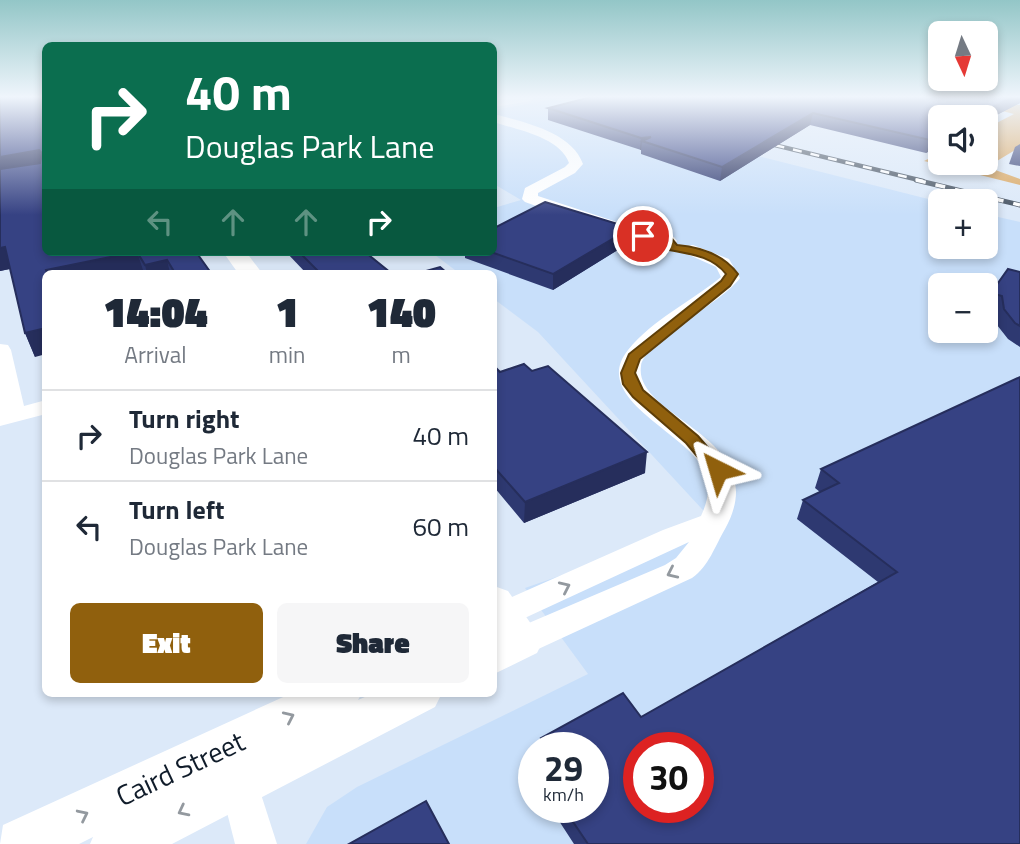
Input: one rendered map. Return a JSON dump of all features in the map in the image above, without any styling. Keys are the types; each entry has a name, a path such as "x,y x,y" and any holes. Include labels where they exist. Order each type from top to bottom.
{"street":[{"path":"501,627 689,565 715,522 723,493 718,470 692,439 638,394 628,373 634,357 731,278 731,272 724,263 693,250 673,248 668,241 643,236 530,199 530,191 570,170 576,164 572,151 544,136"},
{"path":"237,256 248,270"},
{"path":"0,350 7,417 42,408"},
{"name":"Caird Street","path":"117,844 333,697"},
{"name":"Caird Street","path":"22,844 409,697"},
{"path":"233,765 256,844"}],"shaded area":[{"path":"497,136 681,136 928,199 928,259 998,259 998,217 1020,222 1020,844 306,844 327,807 357,787 588,674 525,588 714,522 538,332 497,301 497,270 455,270 436,256 497,256 497,207 521,200 497,186"},
{"path":"998,136 1020,136 1020,147 998,160"},
{"path":"998,171 1020,179 1020,185 980,175 998,175"}],"building":[{"path":"0,136 42,136 42,153 39,150 0,157"},
{"path":"636,136 774,136 722,167 642,141 651,137"},
{"path":"42,153 42,256 115,256 42,270 42,329 25,333 5,247 0,248 0,169 40,163"},
{"path":"545,202 631,228 553,274 497,254 497,226"},
{"path":"139,256 199,256 209,270 173,270 167,260 145,265"},
{"path":"303,256 370,256 387,270 317,270"},
{"path":"1008,269 1020,272 1020,326 1004,309 1002,296 998,295 998,283"},
{"path":"524,364 532,371 548,366 647,452 525,502 497,470 497,369 500,372"},
{"path":"1020,377 1020,844 588,844 574,823 609,823 609,732 552,732 623,693 641,717 897,572 803,500 839,483 821,469"},
{"path":"426,801 449,844 349,844"}],"railway":[{"path":"758,141 923,181"},
{"path":"916,180 1020,205"}],"route":[{"path":"643,236 668,241 673,248 693,250 715,259 724,263 732,274 726,283 634,357 629,364 628,373 638,394 692,439 711,458 718,470"}]}
